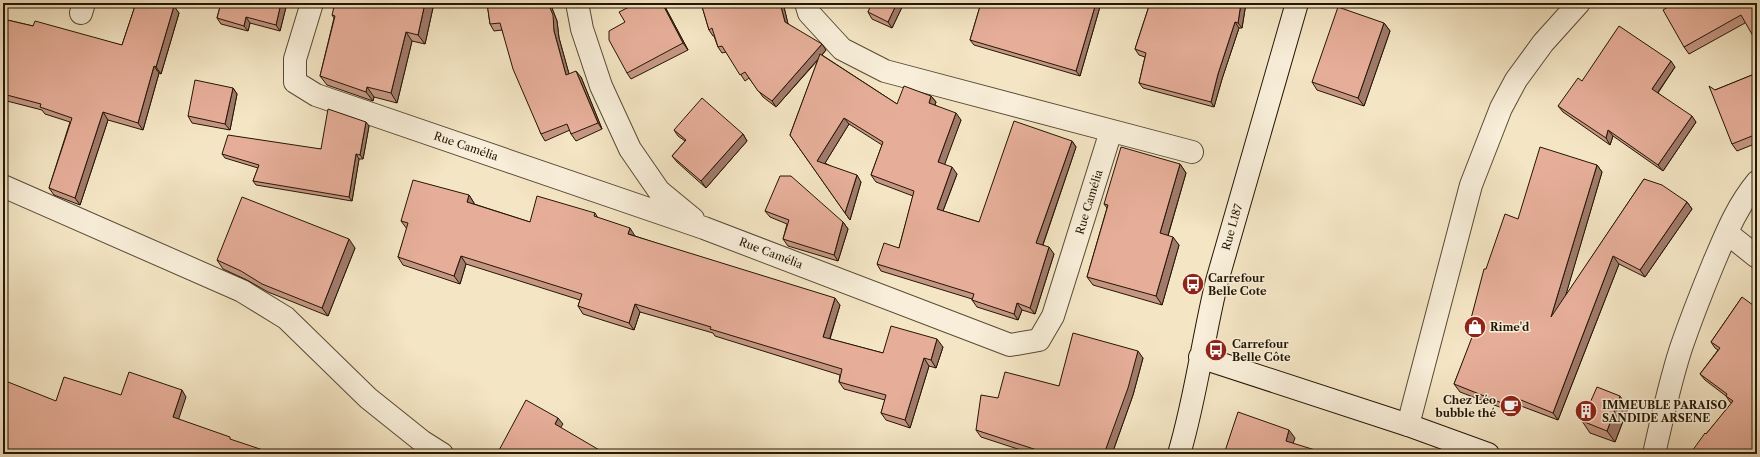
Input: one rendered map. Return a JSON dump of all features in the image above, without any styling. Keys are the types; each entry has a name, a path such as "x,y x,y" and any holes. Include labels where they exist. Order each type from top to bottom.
{"street":[{"name":"Rue Camélia","path":"312,3 295,59 295,82 316,95 704,228 1010,345 1040,340 1053,316 1111,131"},
{"path":"577,3 582,29 600,86 630,149 659,191 704,228"},
{"path":"806,3 809,13 842,49 885,71 1192,152"},
{"name":"Rue L187","path":"1179,454 1189,419 1200,357 1217,281 1297,3"},
{"path":"1408,425 1471,185 1501,108 1516,80 1543,43 1579,3"},
{"path":"1654,454 1665,404 1681,348 1699,299 1727,233 1745,196 1757,182"},
{"path":"3,186 248,294 286,318 368,398 423,442 442,454"},
{"path":"1727,233 1757,257"},
{"path":"1200,357 1408,425 1488,454"}],"building":[{"path":"136,3 166,3 174,6 156,67 154,66 138,123 103,112 75,198 49,188 72,118 40,107 41,104 3,94 3,19 33,26 35,21 122,45"},
{"path":"221,3 281,3 276,25 246,17 244,26 217,18"},
{"path":"335,3 425,3 418,35 406,32 391,93 367,87 366,92 320,76 335,16 332,15"},
{"path":"487,3 548,3 553,15 554,31 566,75 576,71 598,123 571,134 567,124 541,134 513,69 500,23 490,24"},
{"path":"637,3 662,3 683,43 627,73 609,40 609,31 625,22 619,12"},
{"path":"701,3 780,3 785,22 822,44 772,101 758,91 745,72 740,75 722,46 718,47 712,28 709,30"},
{"path":"872,3 897,3 888,22 868,12"},
{"path":"981,3 1096,3 1076,71 970,40"},
{"path":"1150,3 1241,3 1238,23 1235,22 1218,74 1211,102 1139,83 1146,53 1135,49"},
{"path":"1675,3 1757,3 1757,43 1741,15 1684,47 1663,10"},
{"path":"1338,7 1384,23 1358,98 1312,82"},
{"path":"1619,26 1671,61 1652,89 1692,116 1658,165 1608,130 1606,138 1558,106 1578,78 1582,81"},
{"path":"820,54 897,104 904,86 931,96 929,103 956,113 938,162 952,167 937,209 979,222 1014,121 1072,141 1036,243 1049,247 1030,308 1017,303 1014,314 972,300 974,294 877,264 884,243 899,248 914,191 871,175 883,142 844,118 817,161 857,175 845,213 790,135"},
{"path":"1757,73 1757,134 1732,144 1709,86 1715,90"},
{"path":"195,80 233,88 225,124 188,116"},
{"path":"702,98 743,134 701,181 672,156 686,140 674,130"},
{"path":"328,109 366,122 360,155 356,154 349,197 253,181 259,165 222,154 228,135 321,149"},
{"path":"1121,147 1180,164 1160,233 1173,237 1156,296 1087,277 1108,205 1104,204"},
{"path":"1540,147 1597,165 1551,317 1644,179 1662,185 1687,202 1640,270 1613,256 1553,413 1516,398 1512,407 1454,384 1474,332 1468,330 1484,269 1486,269 1505,214 1518,219"},
{"path":"780,176 791,176 843,222 834,255 783,239 789,220 765,211"},
{"path":"413,180 469,195 467,202 530,222 537,196 595,213 594,216 630,228 628,234 835,298 823,337 883,353 891,326 937,339 931,360 924,358 905,420 881,413 886,395 839,382 842,369 710,329 711,327 635,304 629,323 578,306 582,294 461,256 454,276 398,257 408,223 401,221"},
{"path":"242,197 349,239 322,308 262,284 241,271 217,260"},
{"path":"1742,297 1757,308 1757,454 1690,454 1705,433 1706,434 1733,401 1726,396 1727,394 1700,374 1720,348 1711,342"},
{"path":"1073,333 1138,351 1128,388 1104,454 1049,454 976,430 981,395 998,398 1005,372 1059,386"},
{"path":"129,372 182,390 173,417 230,437 230,439 275,454 3,454 3,380 56,401 64,377 121,395"},
{"path":"1597,387 1620,396 1607,431 1582,421"},
{"path":"526,400 558,418 555,424 601,451 599,454 497,454"},
{"path":"1238,412 1289,430 1286,441 1328,454 1224,454"}],"place":[{"name":"Carrefour Belle Cote","path":"1193,284"},
{"name":"Rime'd","path":"1475,327"},
{"name":"Carrefour Belle Côte","path":"1216,350"},
{"name":"Chez Léo bubble thé","path":"1511,406"},
{"name":"IMMEUBLE PARAISO SANDIDE ARSENE","path":"1586,411"}]}
